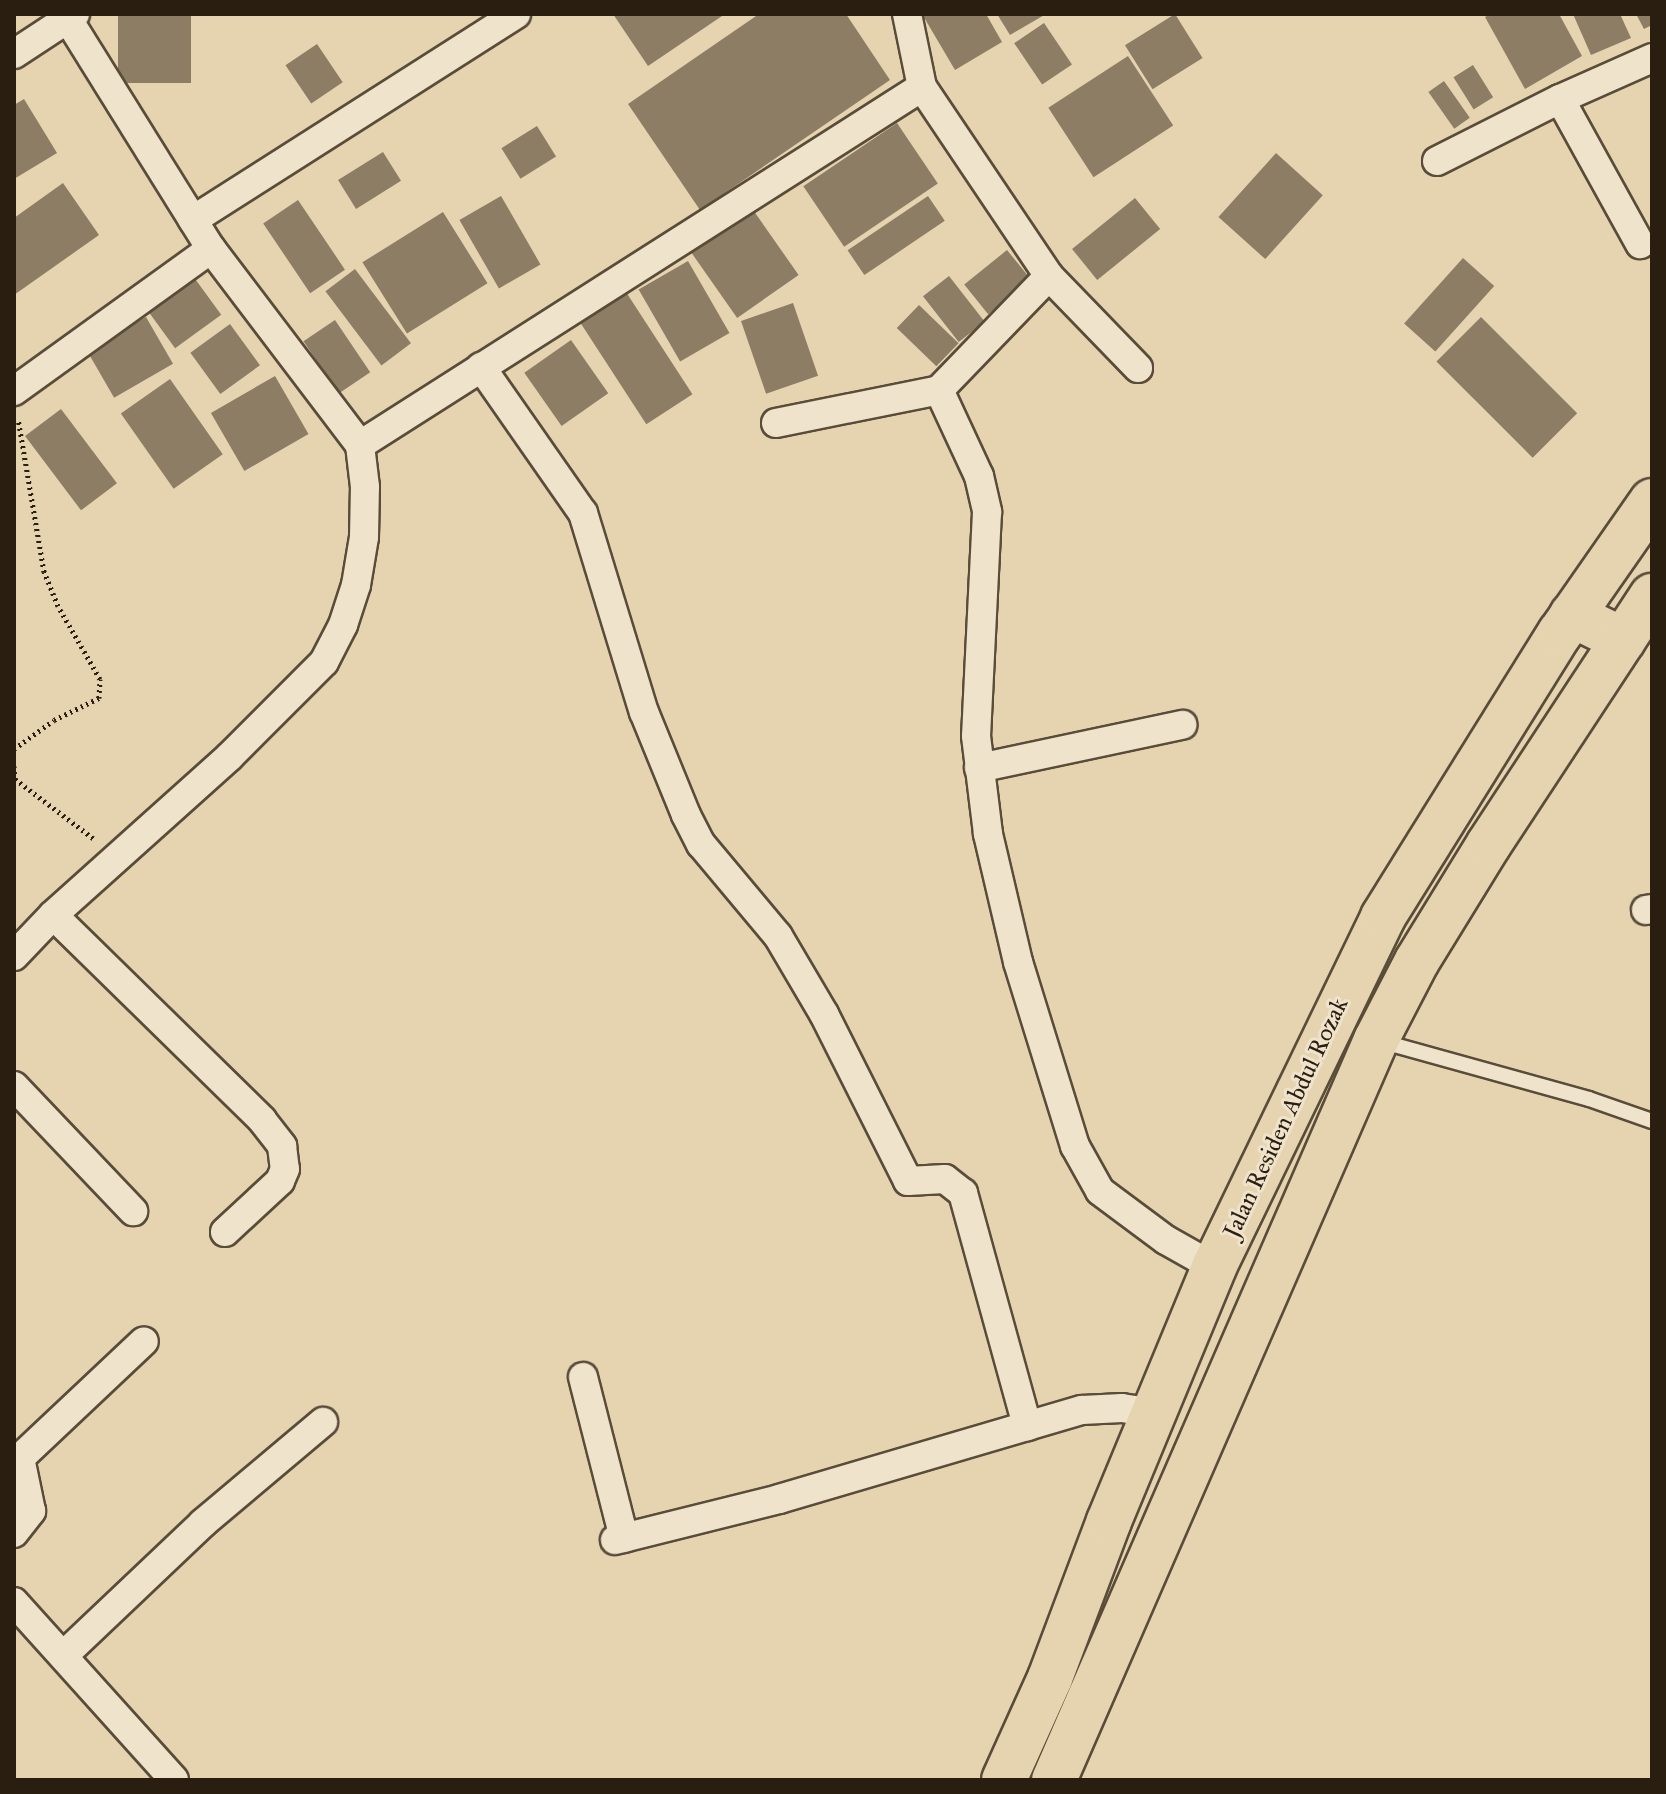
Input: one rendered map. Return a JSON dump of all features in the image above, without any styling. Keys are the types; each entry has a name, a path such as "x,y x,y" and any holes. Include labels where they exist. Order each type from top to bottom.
{"main road":[{"name":"Jalan Residen Abdul Rozak","path":"1004,1780 1050,1678 1153,1413 1214,1267 1383,917 1572,615 1652,501"},
{"name":"Jalan Residen Abdul Rozak","path":"1054,1780 1376,1040 1425,948 1652,596"},
{"path":"1572,615 1623,640"}],"street":[{"path":"193,220 516,14"},
{"path":"907,14 922,87 1049,276 1138,368"},
{"path":"14,54 70,16 211,249 360,445 365,487 364,537 356,585 343,625 324,662 229,757 53,915 14,956"},
{"path":"1437,161 1560,99 1652,58"},
{"path":"360,445 922,87"},
{"path":"1560,99 1640,244"},
{"path":"14,390 211,249"},
{"path":"776,423 939,390 1049,276"},
{"path":"481,367 583,513 644,712 701,844 778,936 824,1014 908,1181 945,1179 963,1193 1027,1426"},
{"path":"939,390 979,476 987,512 976,736 988,834 1018,962 1075,1146 1100,1191 1166,1240 1214,1267"},
{"path":"979,768 1182,725"},
{"path":"53,915 262,1120 282,1146 285,1169 280,1181 225,1232"},
{"path":"14,1086 133,1211"},
{"path":"14,1533 31,1511 20,1458 144,1341"},
{"path":"583,1377 619,1539 779,1499 1082,1410 1122,1408 1153,1413"},
{"path":"64,1655 203,1523 323,1422"},
{"path":"14,1602 174,1780"}],"lane":[{"path":"1376,1040 1589,1099 1652,1121"}],"path":[{"path":"14,390 44,572 100,679 99,698 54,720 14,749"},
{"path":"14,766 15,779 117,857"}],"building":[{"path":"118,14 191,14 191,83 118,83"},
{"path":"613,14 725,14 648,66"},
{"path":"759,14 846,14 890,80 700,210 628,104"},
{"path":"922,14 986,14 1002,42 955,70"},
{"path":"997,14 1046,14 1010,35"},
{"path":"1175,14 1203,58 1153,89 1125,45"},
{"path":"1491,14 1559,14 1582,56 1525,89 1485,17"},
{"path":"1573,14 1620,14 1631,38 1591,55"},
{"path":"1636,14 1652,14 1652,25 1644,29"},
{"path":"1044,23 1072,64 1042,85 1014,43"},
{"path":"317,44 343,82 311,103 285,65"},
{"path":"1128,56 1173,126 1094,177 1048,108"},
{"path":"1473,65 1493,97 1474,109 1453,77"},
{"path":"1444,81 1470,118 1454,129 1428,92"},
{"path":"24,99 57,153 14,179 14,105"},
{"path":"897,123 938,184 844,247 803,186"},
{"path":"537,126 556,157 520,179 501,148"},
{"path":"383,152 401,181 356,209 338,180"},
{"path":"1276,153 1323,195 1265,259 1218,217"},
{"path":"63,183 99,235 14,295 14,218"},
{"path":"501,196 540,264 499,288 459,220"},
{"path":"928,196 945,221 864,275 848,250"},
{"path":"1135,198 1160,229 1097,280 1072,249"},
{"path":"298,200 345,270 310,293 263,223"},
{"path":"751,207 799,275 737,318 690,250"},
{"path":"443,212 488,283 407,334 362,262"},
{"path":"1007,250 1031,280 988,314 964,285"},
{"path":"1463,258 1494,286 1435,352 1404,323"},
{"path":"688,261 730,333 680,361 639,290"},
{"path":"355,269 411,343 381,366 325,291"},
{"path":"193,276 221,315 175,348 147,310"},
{"path":"949,276 985,322 959,342 923,296"},
{"path":"626,292 692,394 646,424 580,322"},
{"path":"793,303 818,376 766,394 741,321"},
{"path":"919,305 959,343 936,366 897,328"},
{"path":"146,317 173,364 114,398 87,351"},
{"path":"1481,317 1577,413 1533,458 1436,362"},
{"path":"335,320 370,372 339,393 303,341"},
{"path":"230,324 260,365 220,394 190,353"},
{"path":"571,340 608,393 562,426 524,373"},
{"path":"275,376 308,434 244,471 211,413"},
{"path":"170,379 223,454 174,489 121,413"},
{"path":"61,409 117,483 81,510 25,436"}]}
